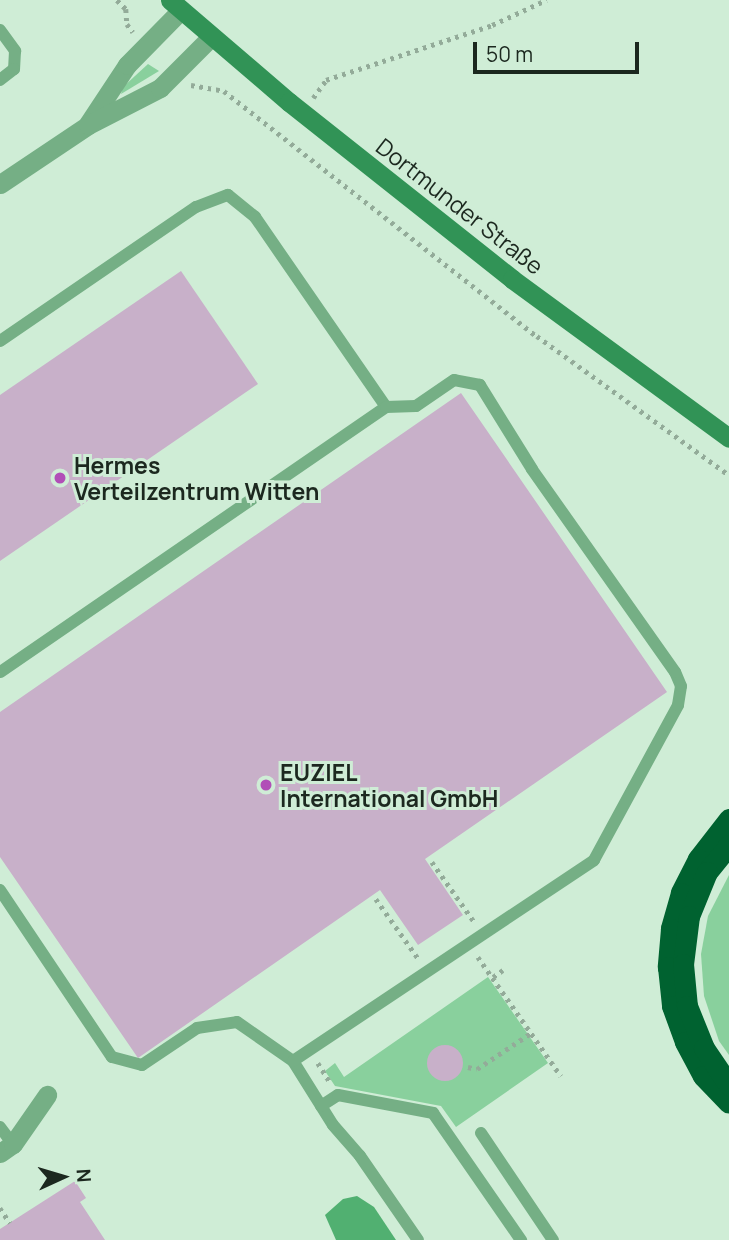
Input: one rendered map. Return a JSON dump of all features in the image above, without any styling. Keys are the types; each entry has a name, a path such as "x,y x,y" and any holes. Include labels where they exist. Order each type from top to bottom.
{"highway":[{"path":"729,819 698,859 681,893 671,929 668,967 672,1006 685,1042 703,1076 729,1103"},
{"path":"729,845 708,872 689,916 683,964 688,1006 704,1048 729,1085"}],"main road":[{"name":"Dortmunder Straße","path":"175,5 302,113 512,279 729,438"}],"street":[{"path":"88,125 127,65 147,49 175,5"},
{"path":"0,184 88,125 160,88 210,37"},
{"path":"7,1149 47,1095"}],"lane":[{"path":"0,30 15,51 14,69 0,80"},
{"path":"0,341 196,207 228,195 255,217 386,408"},
{"path":"0,672 386,408 416,406 454,380 480,385 532,469 675,672 681,687 669,726 594,860 293,1061"},
{"path":"0,890 112,1057 142,1065 197,1028 237,1023 293,1061 321,1105 418,1240"},
{"path":"321,1105 338,1095 433,1113 521,1240"},
{"path":"0,1127 7,1149"},
{"path":"481,1133 553,1240"}],"path":[{"path":"117,0 126,9 127,24 147,49"},
{"path":"302,113 326,80 492,25 546,0"},
{"path":"175,73 191,85 224,91 537,336 729,475"},
{"path":"432,862 477,927 464,936 561,1076"},
{"path":"376,899 422,965"},
{"path":"492,977 503,970"},
{"path":"468,1067 477,1069 531,1033"},
{"path":"0,1208 10,1223"}],"shaded area":[{"path":"148,64 159,71 121,94 123,87"},
{"path":"729,875 729,1055 719,1041 704,996 701,954 708,916"},
{"path":"488,977 548,1063 456,1127 441,1106 335,1086 325,1071 335,1063 344,1077"},
{"path":"357,1196 374,1207 396,1240 336,1240 325,1215 343,1199"}],"building":[{"name":"Hermes Verteilzentrum Witten","path":"181,271 258,384 0,561 0,395"},
{"name":"EUZIEL International GmbH","path":"461,393 667,692 425,859 463,915 418,945 380,890 138,1058 0,857 0,712"},
{"path":"445,1045 458,1050 463,1063 458,1076 445,1081 432,1076 427,1063 432,1050"},
{"path":"75,1181 86,1198 80,1202 105,1240 0,1240 0,1229"}],"place":[{"name":"Hermes Verteilzentrum Witten","path":"60,478"},
{"name":"EUZIEL International GmbH","path":"266,785"}]}
